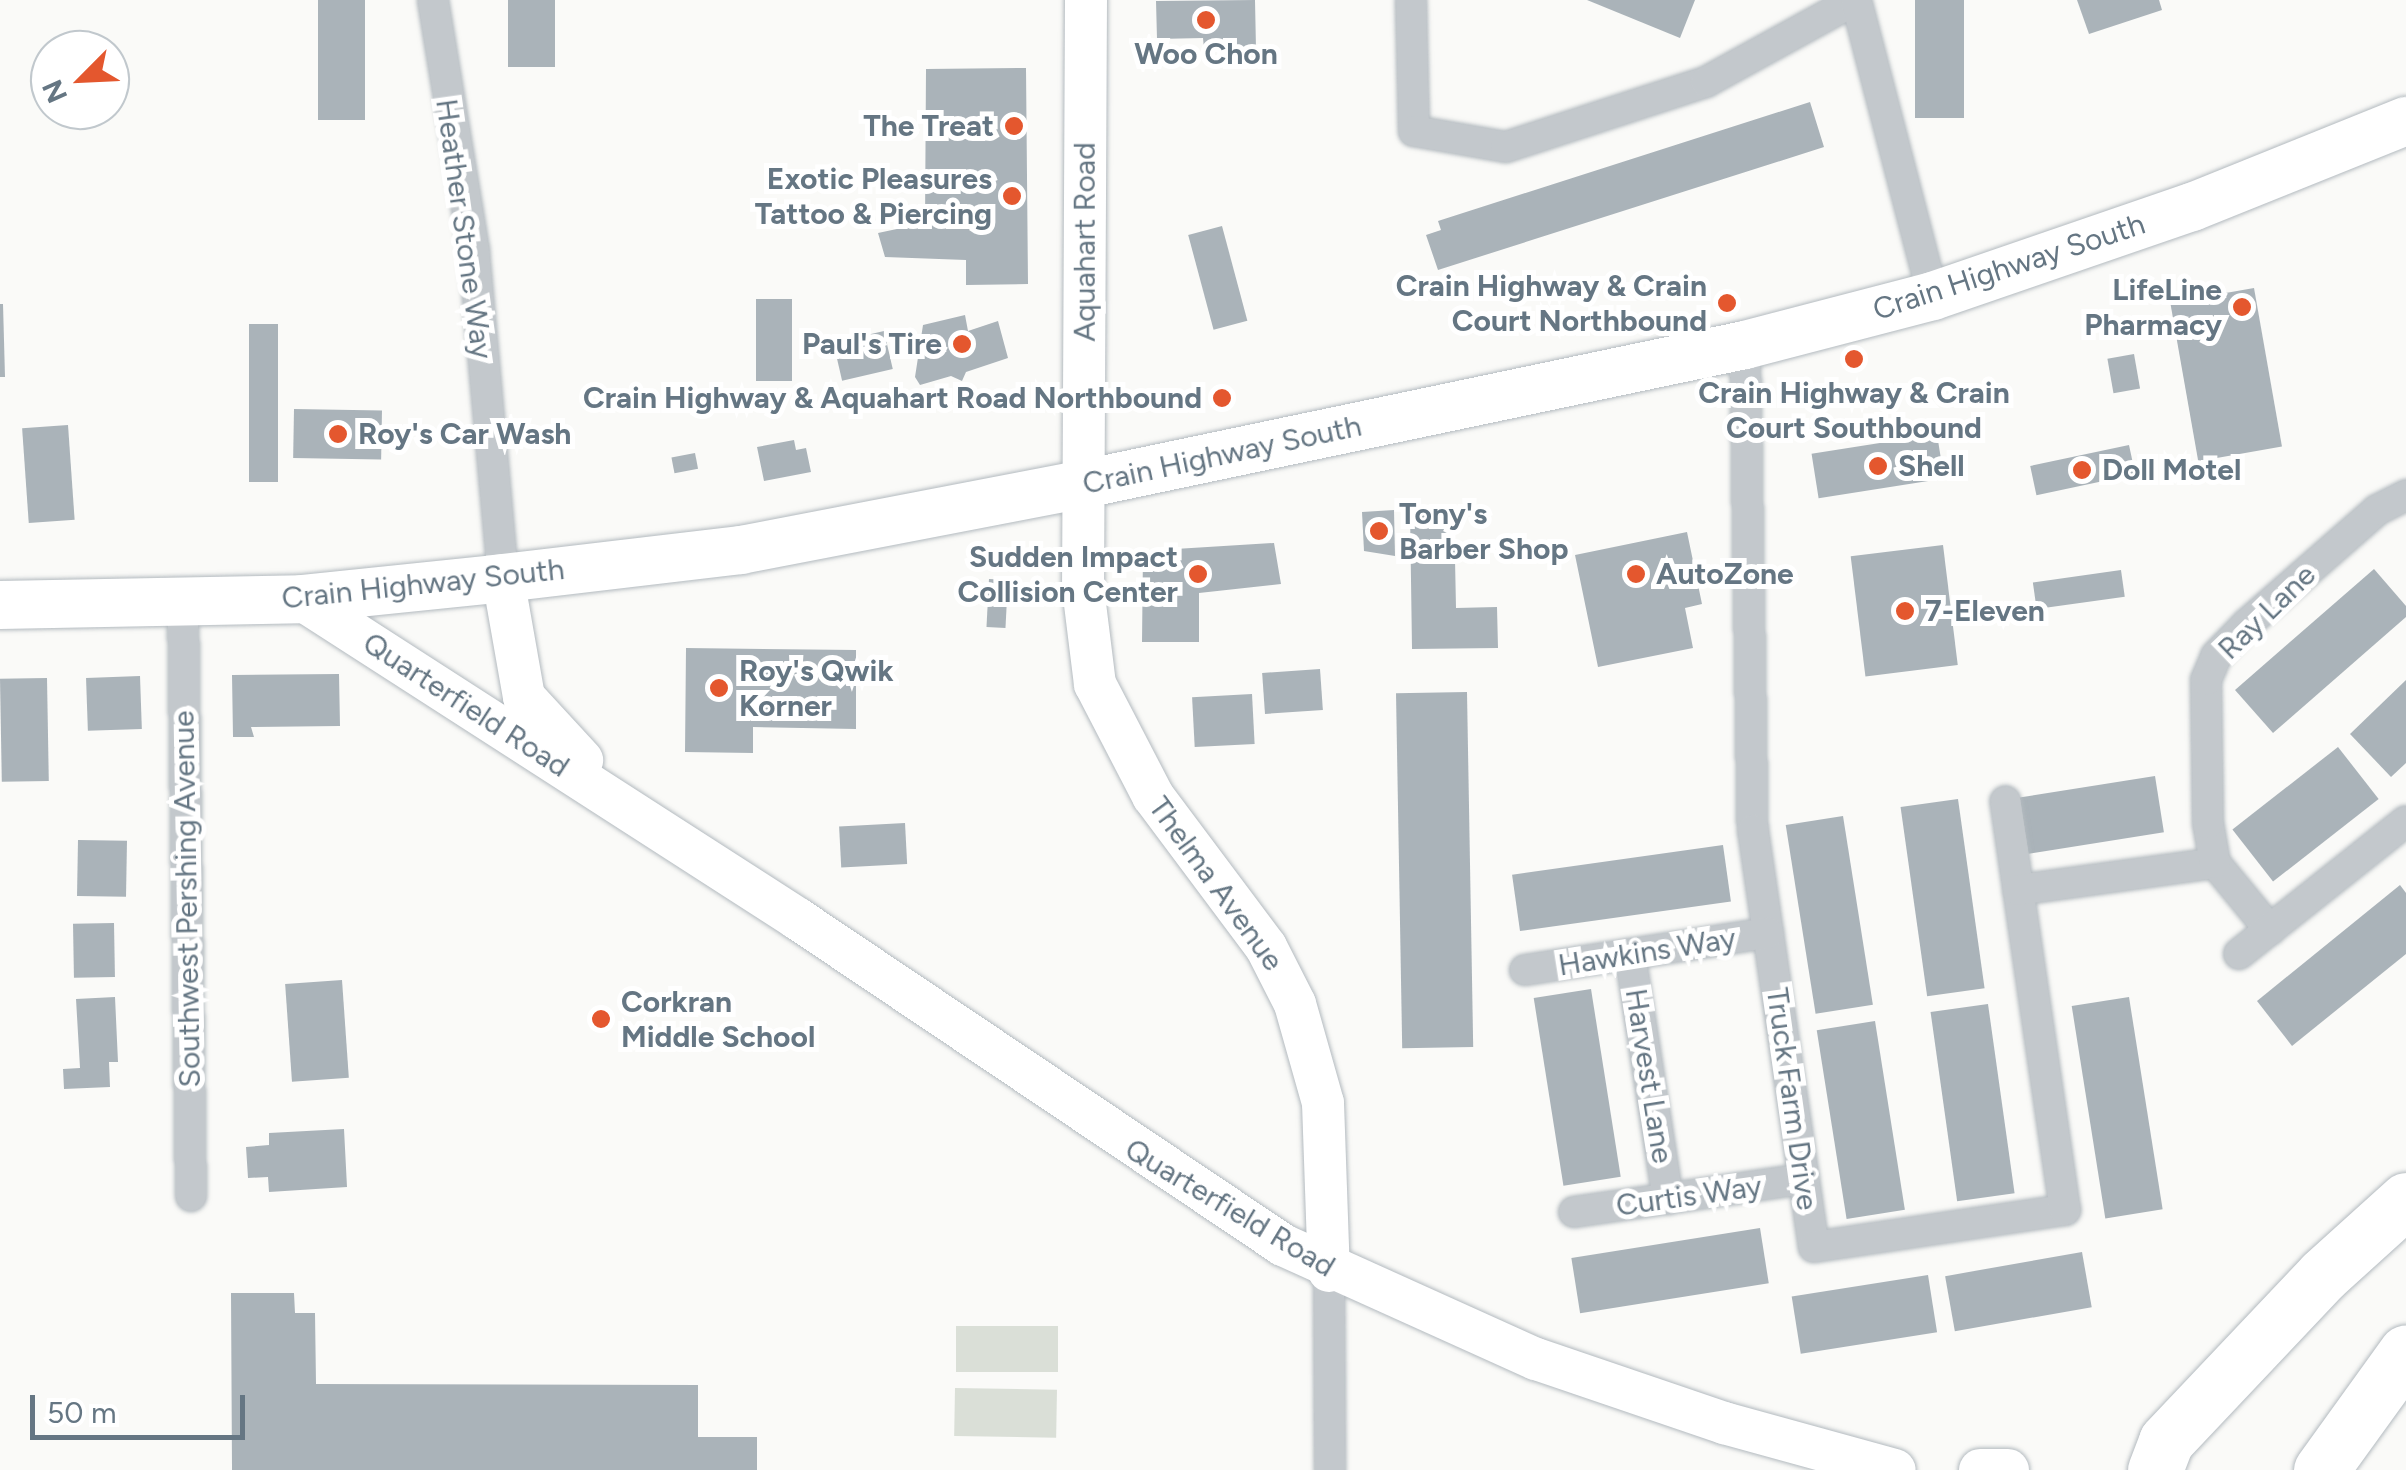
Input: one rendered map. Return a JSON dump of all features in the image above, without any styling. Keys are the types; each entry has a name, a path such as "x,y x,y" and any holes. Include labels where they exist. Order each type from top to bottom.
{"highway":[{"path":"2155,1470 2166,1440 2323,1275 2406,1200"},
{"path":"2320,1470 2406,1352"}],"main road":[{"name":"Aquahart Road","path":"1084,484 1086,0"},
{"name":"Crain Highway South","path":"0,605 301,599 503,578 742,550 1084,484 1745,345 1933,296 2192,208 2406,121"},
{"name":"Thelma Avenue","path":"1084,484 1083,588 1095,684 1152,796 1266,947 1295,1004 1324,1103 1330,1271"},
{"name":"Quarterfield Road","path":"503,578 524,697 631,811"},
{"name":"Quarterfield Road","path":"301,599 631,811 1133,1151 1330,1271 1587,1377 1895,1470"},
{"path":"1980,1470 2008,1470"}],"street":[{"name":"Heather Stone Way","path":"433,0 474,251 503,578"},
{"path":"1410,0 1414,131 1506,147 1706,82 1856,0 1933,296"},
{"name":"Truck Farm Drive","path":"1745,345 1753,830 1814,1246 2065,1210 2005,800"},
{"name":"Ray Lane","path":"2215,863 2206,680 2216,656 2377,510 2406,495"},
{"name":"Southwest Pershing Avenue","path":"183,603 191,1196"},
{"path":"2239,954 2406,821"},
{"path":"2018,890 2215,863 2270,930"},
{"name":"Hawkins Way","path":"1525,970 1768,933"},
{"name":"Harvest Lane","path":"1630,954 1668,1198"},
{"name":"Curtis Way","path":"1574,1212 1804,1179"},
{"name":"Thelma Avenue","path":"1330,1271 1330,1470"}],"shaded area":[{"path":"956,1326 1058,1326 1058,1372 956,1372"},
{"path":"955,1388 1057,1390 1056,1438 954,1436"}],"building":[{"path":"318,0 365,0 365,120 318,120"},
{"path":"508,0 555,0 555,67 508,67"},
{"name":"Woo Chon","path":"1255,0 1256,49 1204,49 1203,38 1157,39 1156,1"},
{"path":"1587,0 1695,0 1680,38"},
{"path":"1915,0 1964,0 1964,118 1915,118"},
{"path":"2077,0 2159,0 2162,10 2089,34"},
{"path":"1026,68 1028,284 966,285 966,260 885,257 878,233 925,223 926,69"},
{"path":"1810,102 1824,147 1438,270 1426,235 1441,230 1438,221"},
{"path":"1222,226 1247,321 1214,330 1188,235"},
{"path":"2254,288 2282,447 2198,461 2170,303"},
{"path":"756,299 792,299 792,381 756,381"},
{"path":"3,304 5,377 0,377"},
{"name":"Paul's Tire","path":"965,315 968,331 998,321 1008,358 966,372 962,381 951,376 920,385 915,377 923,325"},
{"path":"249,324 278,324 278,482 249,482"},
{"path":"884,331 893,369 842,381 833,343"},
{"path":"2134,354 2140,388 2113,393 2107,359"},
{"name":"Roy's Car Wash","path":"294,409 382,411 381,460 293,458"},
{"path":"68,425 75,520 29,523 22,428"},
{"name":"Shell","path":"1937,434 1944,478 1819,498 1812,454"},
{"path":"794,440 796,450 806,448 811,472 764,481 757,447"},
{"name":"Doll Motel","path":"2129,445 2135,474 2036,495 2030,466"},
{"path":"695,453 698,469 674,473 671,458"},
{"name":"Tony's Barber Shop","path":"1394,510 1395,556 1364,551 1362,512"},
{"path":"1454,510 1456,608 1497,607 1498,648 1412,649 1410,511"},
{"path":"1687,532 1702,604 1685,608 1693,648 1598,667 1575,555"},
{"path":"1274,543 1281,584 1199,593 1199,642 1142,642 1143,551"},
{"name":"7-Eleven","path":"1943,545 1958,665 1865,676 1851,556"},
{"path":"2374,569 2406,606 2406,617 2273,733 2235,690"},
{"path":"2121,570 2125,597 2037,609 2033,582"},
{"path":"989,579 1008,580 1005,628 986,627"},
{"path":"686,648 856,650 856,729 753,727 753,753 685,752"},
{"path":"1320,669 1323,710 1265,714 1262,673"},
{"path":"339,674 340,726 251,727 254,737 233,737 232,675"},
{"path":"140,676 142,729 88,731 86,678"},
{"path":"47,678 49,781 2,782 0,679"},
{"path":"2406,680 2406,763 2391,777 2350,734"},
{"path":"1467,692 1473,1047 1402,1048 1396,693"},
{"path":"1252,694 1255,744 1195,747 1192,697"},
{"path":"2338,747 2379,799 2273,882 2232,829"},
{"path":"2155,776 2164,832 2029,854 2020,797"},
{"path":"1958,799 1985,988 1927,996 1901,807"},
{"path":"1843,816 1873,1005 1816,1014 1786,825"},
{"path":"905,823 907,864 841,867 839,826"},
{"path":"78,840 127,841 126,897 77,896"},
{"path":"1723,845 1731,901 1520,931 1512,875"},
{"path":"2400,885 2406,893 2406,954 2292,1046 2257,1001"},
{"path":"114,923 115,977 74,978 73,924"},
{"path":"342,980 349,1078 292,1082 285,984"},
{"path":"1591,989 1621,1177 1563,1186 1534,998"},
{"path":"115,997 118,1062 109,1062 110,1087 64,1089 63,1069 80,1068 76,999"},
{"path":"2129,997 2163,1209 2105,1218 2072,1006"},
{"path":"1988,1004 2015,1193 1957,1201 1931,1012"},
{"path":"1875,1021 1905,1210 1847,1219 1817,1030"},
{"path":"344,1129 347,1187 269,1192 268,1177 248,1178 246,1147 269,1145 269,1133"},
{"path":"1760,1228 1769,1283 1580,1313 1571,1258"},
{"path":"2082,1252 2092,1307 1955,1331 1945,1276"},
{"path":"1928,1275 1937,1332 1801,1354 1792,1297"},
{"path":"231,1293 294,1293 295,1313 315,1313 316,1384 698,1385 698,1437 757,1437 757,1470 232,1470"}],"place":[{"name":"Woo Chon","path":"1206,20"},
{"name":"The Treat","path":"1014,126"},
{"name":"Exotic Pleasures Tattoo & Piercing","path":"1012,196"},
{"name":"Crain Highway & Crain Court Northbound","path":"1727,303"},
{"name":"LifeLine Pharmacy","path":"2242,307"},
{"name":"Paul's Tire","path":"962,344"},
{"name":"Crain Highway & Crain Court Southbound","path":"1854,359"},
{"name":"Crain Highway & Aquahart Road Northbound","path":"1222,398"},
{"name":"Roy's Car Wash","path":"338,434"},
{"name":"Shell","path":"1878,466"},
{"name":"Doll Motel","path":"2082,470"},
{"name":"Tony's Barber Shop","path":"1379,531"},
{"name":"Sudden Impact Collision Center","path":"1198,574"},
{"name":"AutoZone","path":"1636,574"},
{"name":"7-Eleven","path":"1905,611"},
{"name":"Roy's Qwik Korner","path":"719,688"},
{"name":"Corkran Middle School","path":"601,1019"}]}
